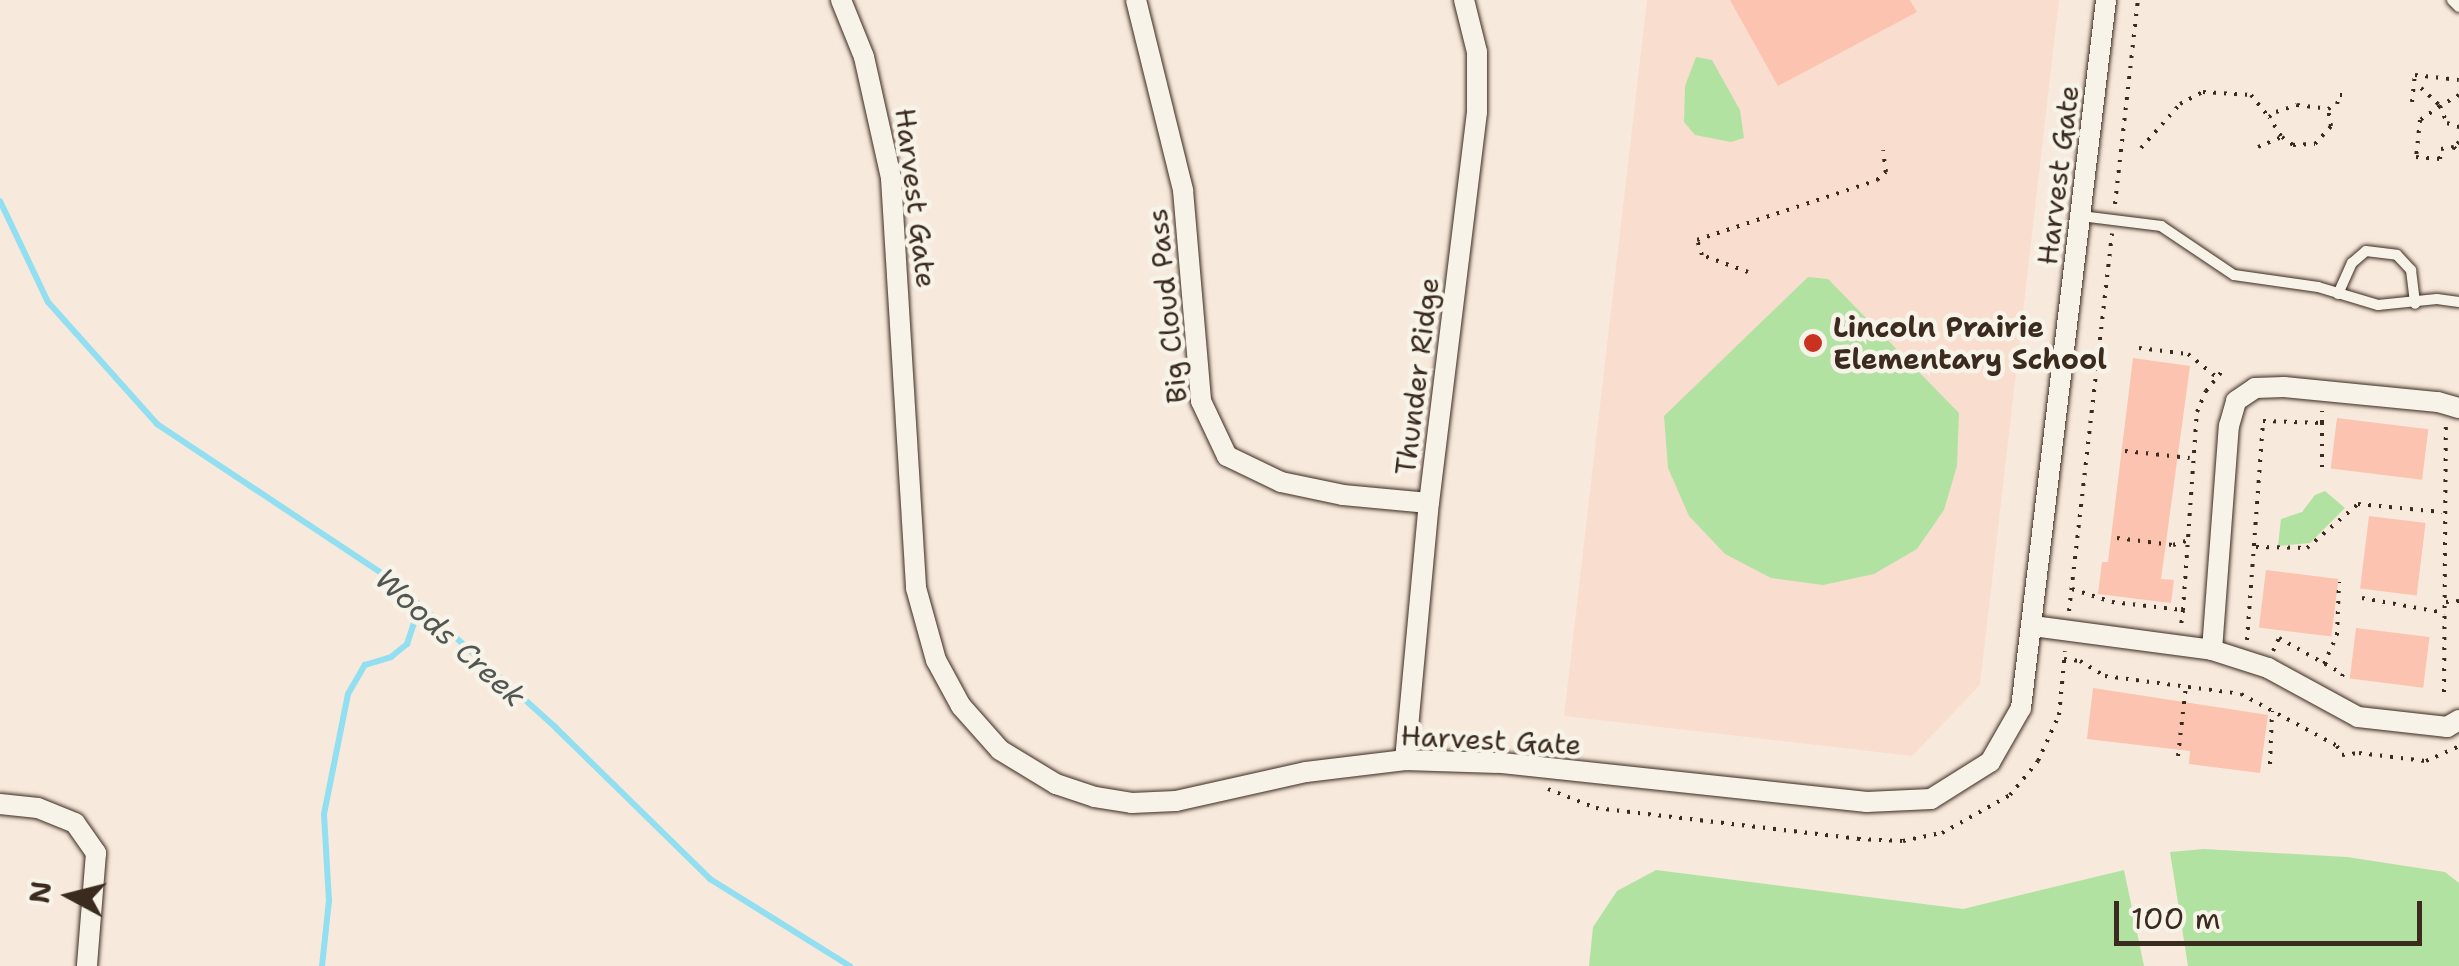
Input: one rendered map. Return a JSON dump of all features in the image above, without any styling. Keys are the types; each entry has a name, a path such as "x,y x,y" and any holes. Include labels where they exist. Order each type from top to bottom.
{"street":[{"name":"Harvest Gate","path":"841,0 864,57 891,178 916,588 936,660 961,706 1000,750 1026,767 1095,797 1132,803 1176,801 1306,772 1405,760 1502,762 1867,802 1930,799 1990,762 2022,708 2106,0"},
{"name":"Big Cloud Pass","path":"1136,0 1183,190 1200,401 1227,456 1281,482 1343,495 1430,503"},
{"name":"Thunder Ridge","path":"1405,760 1430,503 1477,112 1476,52 1464,0"},
{"path":"2212,650 2229,426 2236,401 2255,388 2284,387 2438,402 2452,413"},
{"path":"2033,626 2212,650 2268,668 2358,717 2447,727 2459,720"},
{"path":"0,804 38,808 74,823 96,854 87,966"}],"lane":[{"path":"2452,0 2459,7"},
{"path":"2081,216 2161,226 2234,275 2378,305 2459,302"},
{"path":"2338,294 2352,263 2366,251 2382,253 2397,255 2410,270 2415,304"}],"path":[{"path":"1548,793 1596,808 1904,841 1942,833 2010,794 2038,761 2059,715 2138,0"},
{"path":"2412,102 2415,74 2459,80"},
{"path":"2421,88 2440,106 2447,123 2459,127"},
{"path":"2141,148 2180,104 2202,92 2251,95 2282,138 2293,145 2315,144 2330,126 2328,109"},
{"path":"2269,117 2288,106 2328,109 2337,104 2340,95 2347,95"},
{"path":"2459,96 2420,120 2416,157 2440,159 2441,148 2457,144 2459,154"},
{"path":"2258,147 2282,138"},
{"path":"1748,272 1702,254 1697,240 1877,180 1886,172 1883,150"},
{"path":"2140,348 2188,354 2216,377"},
{"path":"2181,631 2197,412 2223,370"},
{"path":"2322,468 2323,405"},
{"path":"2444,692 2447,613 2442,512 2452,413"},
{"path":"2247,646 2262,422 2322,423"},
{"path":"2193,443 2204,444"},
{"path":"2125,451 2192,458"},
{"path":"2256,546 2308,548 2358,504 2442,512"},
{"path":"2117,538 2173,544 2189,540"},
{"path":"2244,557 2255,558"},
{"path":"2324,664 2337,635 2340,582"},
{"path":"2072,590 2183,610"},
{"path":"2362,598 2447,613"},
{"path":"2446,602 2459,601"},
{"path":"2142,616 2143,605"},
{"path":"2262,650 2272,654 2280,638 2343,674 2340,682"},
{"path":"2064,659 2080,661 2105,676 2241,694 2336,746 2342,755 2359,753 2426,762 2459,746"},
{"path":"2178,756 2186,685"},
{"path":"2270,764 2272,711"}],"shaded area":[{"name":"Lincoln Prairie Elementary School","path":"1647,0 2059,0 1980,685 1912,756 1564,716"}],"green space":[{"path":"1696,57 1712,60 1740,110 1744,138 1731,142 1695,135 1684,122 1685,86"},
{"path":"1808,277 1828,279 1959,413 1957,466 1944,510 1917,549 1874,574 1823,585 1771,578 1725,554 1689,516 1668,468 1664,416"},
{"path":"2325,491 2345,508 2310,543 2278,546 2281,519 2302,512 2315,495"},
{"path":"2204,849 2347,857 2445,872 2459,883 2459,966 2188,966 2170,852"},
{"path":"1656,870 1963,909 2124,870 2144,966 1589,966 1593,927 1617,891"}],"building":[{"path":"1730,0 1910,0 1917,12 1778,86"},
{"path":"2133,358 2190,366 2161,579 2174,580 2171,603 2098,594 2102,562 2108,562"},
{"path":"2337,418 2428,429 2422,480 2331,469"},
{"path":"2369,516 2426,523 2417,595 2360,588"},
{"path":"2266,570 2338,579 2331,636 2259,628"},
{"path":"2356,628 2429,637 2423,688 2350,679"},
{"path":"2093,688 2268,715 2260,773 2189,764 2190,751 2087,739"}],"waterway":[{"name":"Woods Creek","path":"0,201 48,302 157,424 393,581 556,728 710,879 850,966"},
{"path":"322,966 329,901 324,814 348,694 365,665 391,657 407,644 420,605"}],"place":[{"name":"Lincoln Prairie Elementary School","path":"1813,343"}]}
